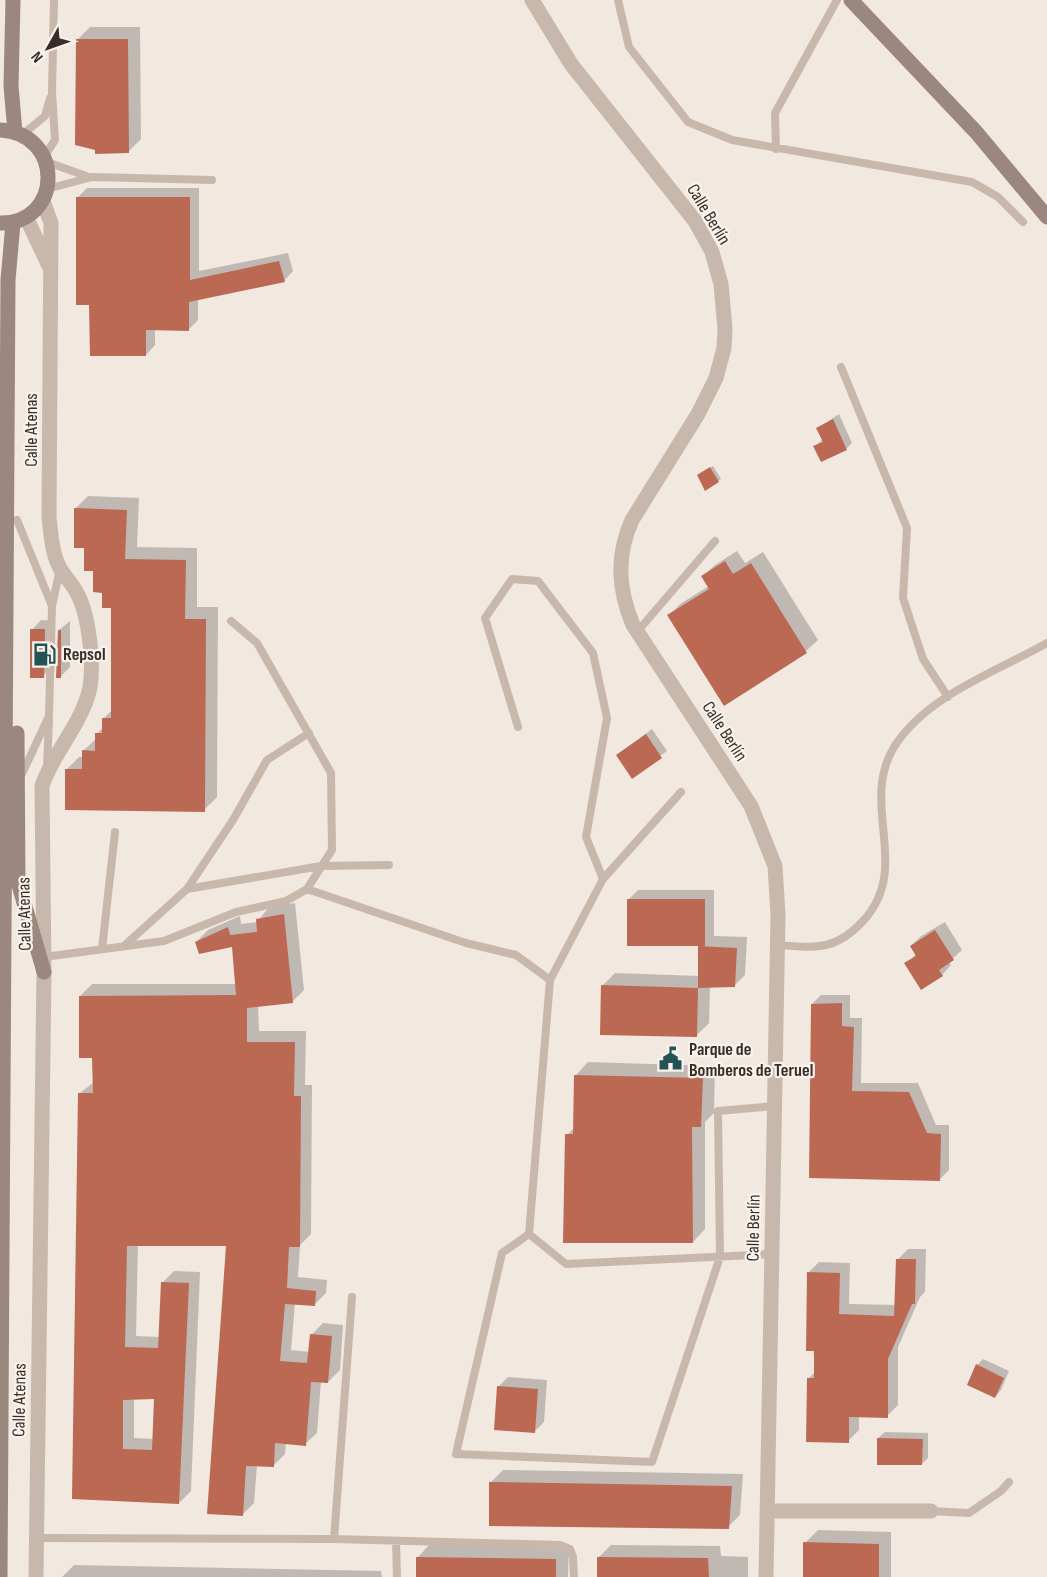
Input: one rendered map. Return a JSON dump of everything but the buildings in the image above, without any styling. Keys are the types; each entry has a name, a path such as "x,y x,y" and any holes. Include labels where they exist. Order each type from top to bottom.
{"main road":[{"path":"0,1577 8,280 13,221 45,195 45,159 33,142 12,132 13,0"},
{"path":"851,0 976,132 1047,217"},
{"path":"9,398 16,426 18,882 44,965"}],"street":[{"name":"Calle Berlín","path":"532,0 571,64 695,221 712,252 721,284 724,348 716,378 698,414 632,520 623,544 620,565 622,593 637,632 751,806 775,866 777,945 766,1577"},
{"name":"Calle Atenas","path":"36,1577 44,965 42,786 47,771 60,751 90,688 90,641 84,613 78,594 60,568 52,543 49,517 51,223 45,195"},
{"name":"Calle Atenas","path":"13,221 51,271"},
{"path":"767,1511 931,1511"}],"lane":[{"path":"54,0 52,92 55,140 45,159 92,177 212,180"},
{"path":"618,0 629,47 688,122 732,140 972,182 998,197 1023,222"},
{"path":"776,148 776,113 837,0"},
{"path":"12,132 45,116 52,92"},
{"path":"45,195 92,177"},
{"path":"841,368 907,528 903,598 923,659 948,697"},
{"path":"17,520 52,606"},
{"path":"637,632 715,541"},
{"path":"47,771 52,606 60,568"},
{"path":"518,726 485,618 512,579 538,581 593,653 607,718 586,837 603,879"},
{"path":"44,965 102,950 164,941 236,912 286,901 307,889 332,850 331,773 257,643 231,621"},
{"path":"777,945 813,948 838,942 854,930 875,905 886,875 887,857 880,797 885,765 906,730 948,697 1047,643"},
{"path":"6,819 18,784 49,716"},
{"path":"124,946 188,890 233,820 267,760 309,733"},
{"path":"529,1234 550,980 603,879 681,792"},
{"path":"102,950 115,832"},
{"path":"188,890 321,866 389,865"},
{"path":"307,889 401,918 466,943 516,955 550,980"},
{"path":"529,1234 502,1253 456,1454 652,1462 720,1257 718,1112 774,1106"},
{"path":"529,1234 566,1264 772,1254"},
{"path":"334,1539 352,1297"},
{"path":"931,1511 969,1513 1001,1491 1009,1482"},
{"path":"37,1538 334,1539 560,1545 570,1549 573,1557 573,1577"},
{"path":"396,1541 397,1577"}],"place":[{"name":"Repsol","path":"45,654"},
{"name":"Parque de Bomberos de Teruel","path":"671,1059"}]}
